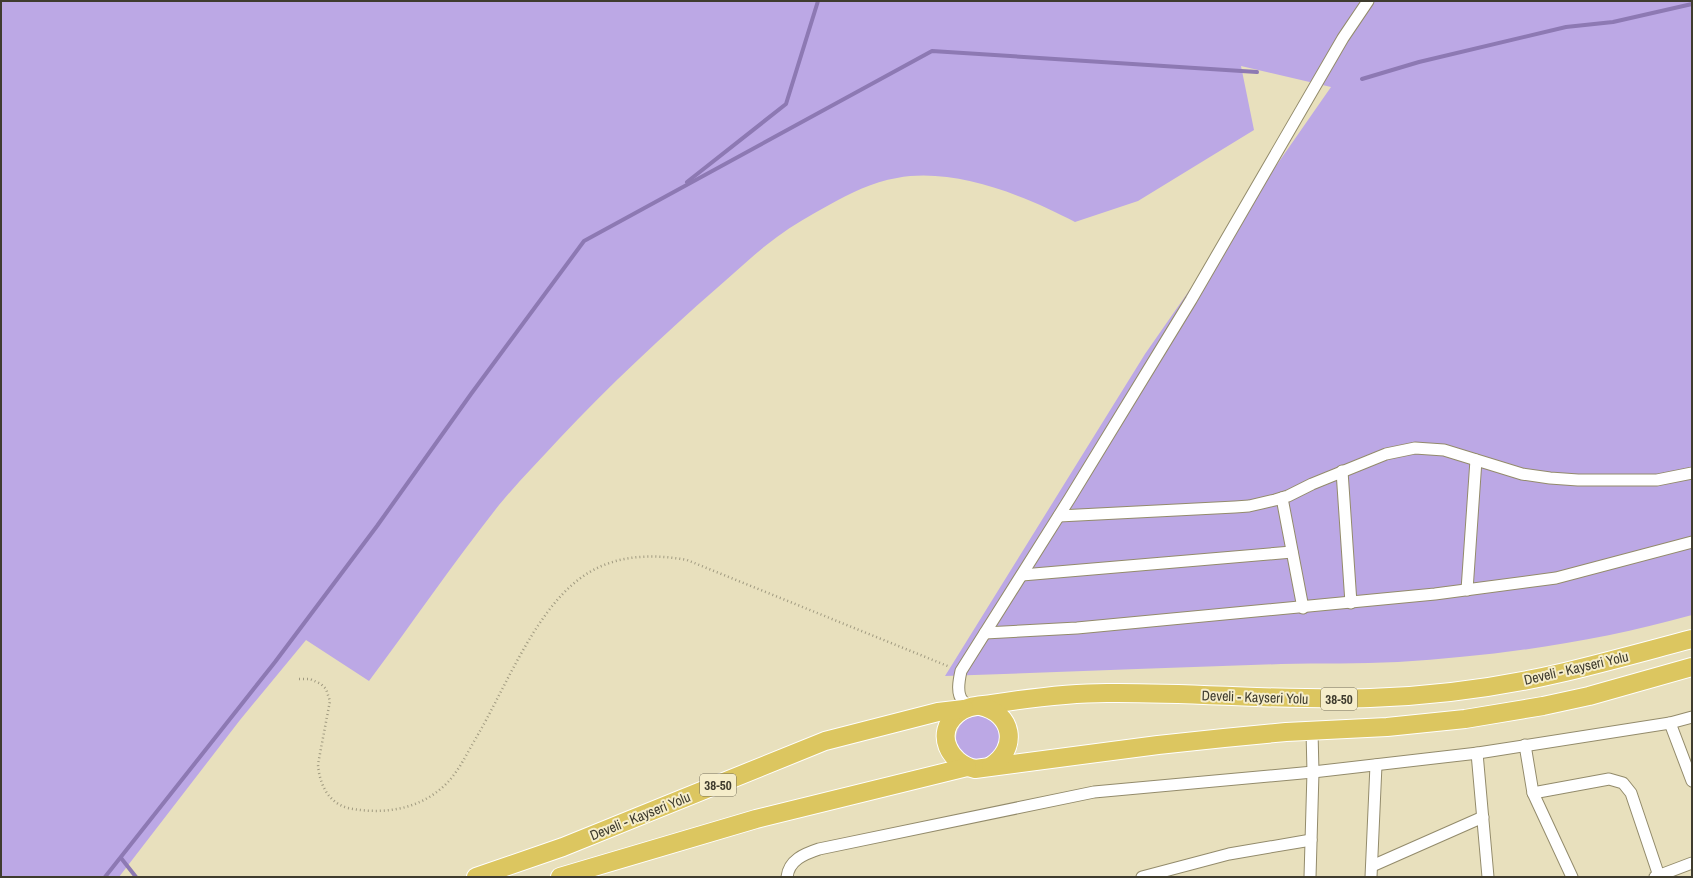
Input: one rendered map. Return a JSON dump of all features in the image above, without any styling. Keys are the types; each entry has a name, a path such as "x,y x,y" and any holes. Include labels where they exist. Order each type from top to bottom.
{"highway":[{"name":"Develi - Kayseri Yolu","path":"476,877 563,848 825,741 938,712 1041,697 1104,693 1326,699 1414,696 1452,692 1527,680 1692,639"},
{"name":"Develi - Kayseri Yolu","path":"560,877 756,819 967,767 975,769 1173,743 1312,731 1426,724 1504,713 1589,696 1692,667"},
{"name":"Develi - Kayseri Yolu","path":"972,707 996,711 1002,717 1009,732 1009,740 1004,756 991,766"},
{"path":"967,767 954,758 949,751 946,735 952,720 972,707"}],"street":[{"path":"972,707 963,701 960,694 959,678 962,671 1191,300 1343,38 1368,1"},
{"path":"1059,516 1248,506 1282,498 1386,454 1415,448 1444,450 1522,474 1578,480 1656,480 1692,473"},
{"path":"1467,590 1476,460"},
{"path":"1342,472 1351,603"},
{"path":"1282,498 1303,608"},
{"path":"985,633 1077,628 1303,608 1467,590 1556,578 1692,542"},
{"path":"1022,575 1292,552"},
{"path":"787,877 789,870 796,859 819,849 1087,793 1313,772 1477,753 1670,723 1692,717"},
{"path":"1670,723 1692,781"},
{"path":"1310,877 1313,772 1312,731"},
{"path":"1525,746 1533,793 1572,877"},
{"path":"1477,753 1488,877"},
{"path":"1376,765 1371,871 1483,817"},
{"path":"1533,793 1609,779 1623,783 1631,793 1657,876 1692,863"},
{"path":"1142,877 1229,854 1311,840"}],"path":[{"path":"298,679 310,679 321,684 326,689 330,701 318,764 318,773 324,790 333,800 344,807 384,811 411,806 424,800 445,785 461,764 534,632 553,606 567,589 588,573 609,563 624,559 654,556 687,560 962,671"}],"shaded area":[{"path":"1,1 1692,1 1692,615 1656,625 1583,640 1509,652 1472,656 1383,663 1281,664 945,676 1145,354 1331,87 1241,66 1254,130 1138,201 1075,222 1035,203 989,186 965,180 919,176 897,178 862,188 789,228 754,255 696,306 616,381 559,439 499,505 369,681 306,640 240,720 119,877 1,877"},
{"path":"978,716 990,720 996,726 1000,738 996,750 990,756 978,760 966,756 960,750 956,738 960,726 966,720"}],"waterway":[{"path":"687,182 786,104 818,1"},
{"path":"1362,79 1419,62 1566,27 1613,22 1692,4"},
{"path":"105,877 275,662 377,526 471,394 584,241 932,51 1257,72"},
{"path":"121,858 136,877"}]}
